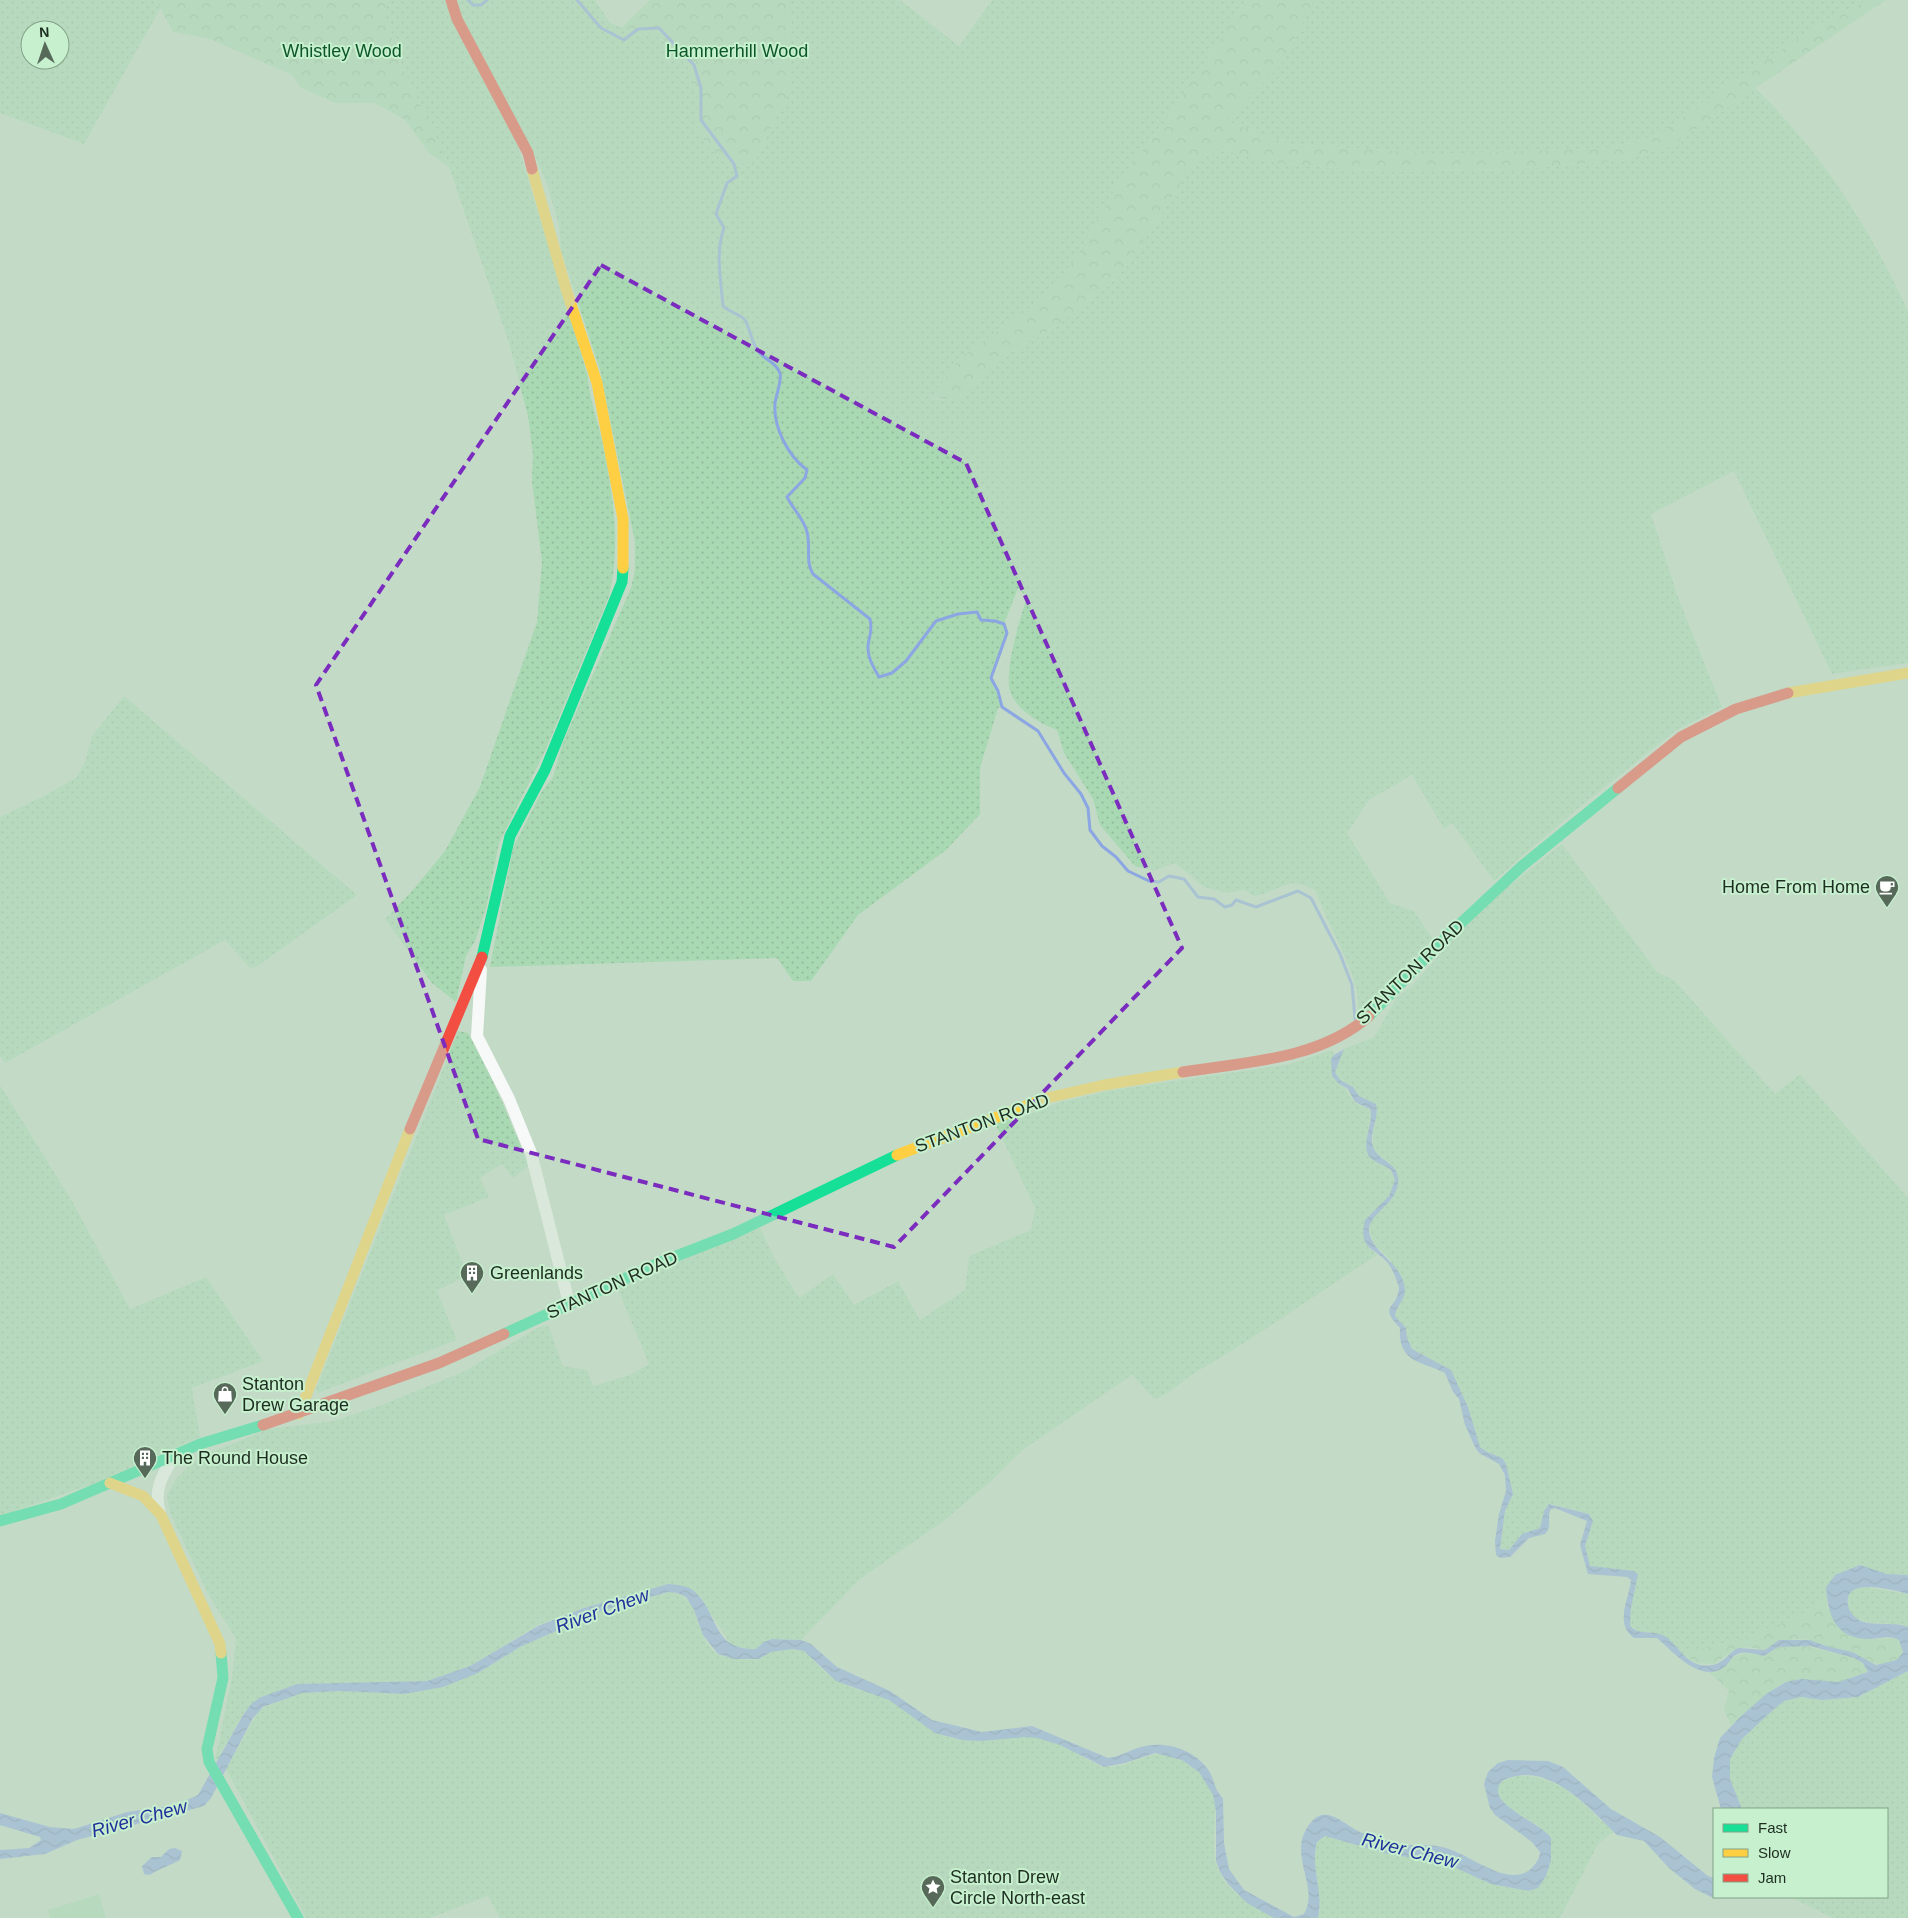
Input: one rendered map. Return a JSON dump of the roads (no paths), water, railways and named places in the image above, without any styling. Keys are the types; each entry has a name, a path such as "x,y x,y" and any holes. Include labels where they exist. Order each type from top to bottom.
{"main road":[{"path":"299,1414 399,1155 481,960 510,836 545,770 622,582 625,553 623,520 597,383 566,289 528,153 457,19 451,0"},
{"name":"STANTON ROAD","path":"0,1521 61,1504 200,1444 299,1414 439,1362 661,1262 733,1234 894,1156 945,1135 1047,1098 1104,1085 1266,1059 1302,1051 1337,1038 1362,1023 1446,937 1522,866 1681,737 1736,709 1778,695 1908,673"},
{"path":"110,1483 127,1488 143,1496 161,1515 220,1644 223,1678 207,1749 209,1762 298,1918"}],"street":[{"path":"481,960 477,1036 509,1100 531,1153 569,1304"},
{"path":"161,1515 156,1500 158,1487 165,1470 177,1454"}],"water":[{"path":"1344,1049 1335,1072 1340,1080 1353,1087 1359,1096 1376,1104 1377,1110 1372,1144 1377,1154 1394,1167 1398,1177 1396,1191 1372,1220 1369,1231 1375,1246 1394,1266 1403,1281 1405,1294 1395,1316 1406,1328 1407,1338 1412,1349 1451,1370 1468,1407 1480,1447 1502,1458 1506,1464 1513,1494 1505,1511 1500,1549 1509,1550 1522,1534 1540,1528 1544,1511 1549,1504 1589,1514 1593,1521 1585,1546 1590,1566 1634,1571 1638,1574 1631,1608 1630,1626 1637,1631 1656,1633 1667,1637 1690,1660 1705,1666 1719,1663 1738,1648 1765,1650 1779,1640 1810,1640 1852,1652 1876,1665 1897,1660 1903,1652 1899,1640 1896,1638 1872,1639 1850,1636 1836,1625 1829,1608 1826,1587 1835,1575 1860,1565 1887,1574 1908,1575 1908,1594 1881,1588 1861,1588 1853,1590 1849,1596 1848,1605 1853,1615 1859,1620 1908,1627 1908,1671 1858,1697 1822,1700 1801,1697 1784,1701 1773,1710 1742,1739 1730,1759 1730,1779 1742,1808 1721,1808 1712,1777 1714,1758 1720,1738 1766,1694 1786,1682 1801,1679 1839,1682 1868,1672 1863,1663 1854,1658 1810,1646 1778,1647 1764,1656 1741,1653 1734,1656 1723,1668 1714,1672 1705,1672 1687,1664 1657,1638 1634,1638 1628,1632 1624,1618 1631,1580 1627,1577 1588,1574 1580,1545 1587,1521 1555,1508 1551,1509 1549,1528 1545,1534 1529,1538 1510,1557 1500,1558 1496,1555 1495,1541 1499,1514 1506,1491 1505,1475 1499,1464 1479,1453 1475,1447 1465,1425 1459,1399 1453,1392 1445,1373 1413,1359 1403,1348 1400,1339 1400,1328 1393,1320 1389,1311 1396,1300 1399,1287 1389,1265 1365,1242 1363,1230 1365,1220 1389,1196 1395,1180 1391,1170 1368,1155 1366,1143 1371,1115 1370,1109 1355,1102 1348,1089 1338,1083 1332,1076 1331,1059"},
{"name":"River Chew","path":"668,1584 685,1586 694,1591 702,1600 723,1637 731,1644 741,1648 756,1649 764,1642 772,1639 801,1640 811,1644 837,1667 890,1691 932,1720 982,1732 1032,1726 1108,1758 1150,1745 1168,1746 1186,1751 1201,1761 1207,1768 1217,1791 1223,1798 1224,1843 1229,1869 1244,1890 1294,1917 1304,1914 1308,1903 1301,1844 1305,1832 1313,1820 1319,1816 1325,1815 1337,1818 1360,1832 1390,1841 1408,1845 1446,1848 1504,1874 1517,1875 1528,1871 1537,1862 1540,1852 1532,1842 1495,1815 1490,1808 1484,1784 1488,1772 1498,1763 1508,1760 1548,1761 1563,1767 1611,1809 1660,1837 1708,1876 1713,1878 1713,1897 1695,1889 1669,1868 1644,1841 1617,1835 1594,1812 1566,1789 1551,1781 1535,1776 1519,1776 1502,1781 1498,1789 1500,1797 1506,1804 1551,1838 1551,1861 1546,1876 1538,1888 1529,1891 1491,1884 1445,1863 1388,1854 1325,1836 1317,1842 1315,1852 1319,1898 1318,1918 1274,1918 1247,1903 1228,1884 1220,1872 1216,1861 1216,1812 1213,1795 1199,1772 1182,1760 1155,1753 1125,1763 1104,1767 1060,1745 1037,1738 1026,1737 980,1741 962,1740 935,1733 889,1700 836,1681 804,1651 793,1649 771,1652 759,1659 734,1659 718,1654 703,1635 694,1610 686,1597 668,1592 601,1611 520,1647 478,1673 443,1687 404,1694 340,1691 302,1693 263,1707 253,1718 211,1798 204,1806 77,1840 45,1854 0,1859 0,1850 29,1848 41,1840 40,1837 0,1825 0,1813 50,1827 74,1829 127,1812 176,1805 198,1795 243,1715 252,1703 261,1697 297,1684 427,1681 470,1666 538,1626 584,1608"},
{"path":"175,1848 182,1851 180,1860 150,1875 144,1874 142,1866 152,1857 161,1857 169,1849"}],"waterway":[{"path":"468,0 473,5 481,5 487,0"},
{"path":"577,0 601,28 624,40 638,29 659,28 694,65 701,88 701,120 734,164 737,176 727,183 716,214 724,228 719,257 723,306 745,320 756,348 776,366 780,373 780,384 775,403 776,422 788,449 807,470 805,478 787,497 806,527 809,564 813,574 870,619 869,654 879,677 892,673 906,661 936,621 958,614 977,612 981,620 1004,624 1007,633 991,678 998,691 1002,707 1038,731 1064,773 1081,794 1088,808 1090,830 1102,846 1116,857 1128,871 1149,881 1159,882 1169,876 1184,879 1198,897 1214,899 1225,907 1232,905 1236,900 1256,907 1298,891 1311,898 1340,954 1352,985 1355,1019"}],"place":[{"name":"Home From Home","path":"1887,908"},
{"name":"Greenlands","path":"472,1294"},
{"name":"Stanton Drew Garage","path":"225,1415"},
{"name":"The Round House","path":"145,1479"},
{"name":"Stanton Drew Circle North-east","path":"933,1908"}],"park label":[{"name":"Whistley Wood","path":"342,51"},
{"name":"Hammerhill Wood","path":"737,51"}]}
